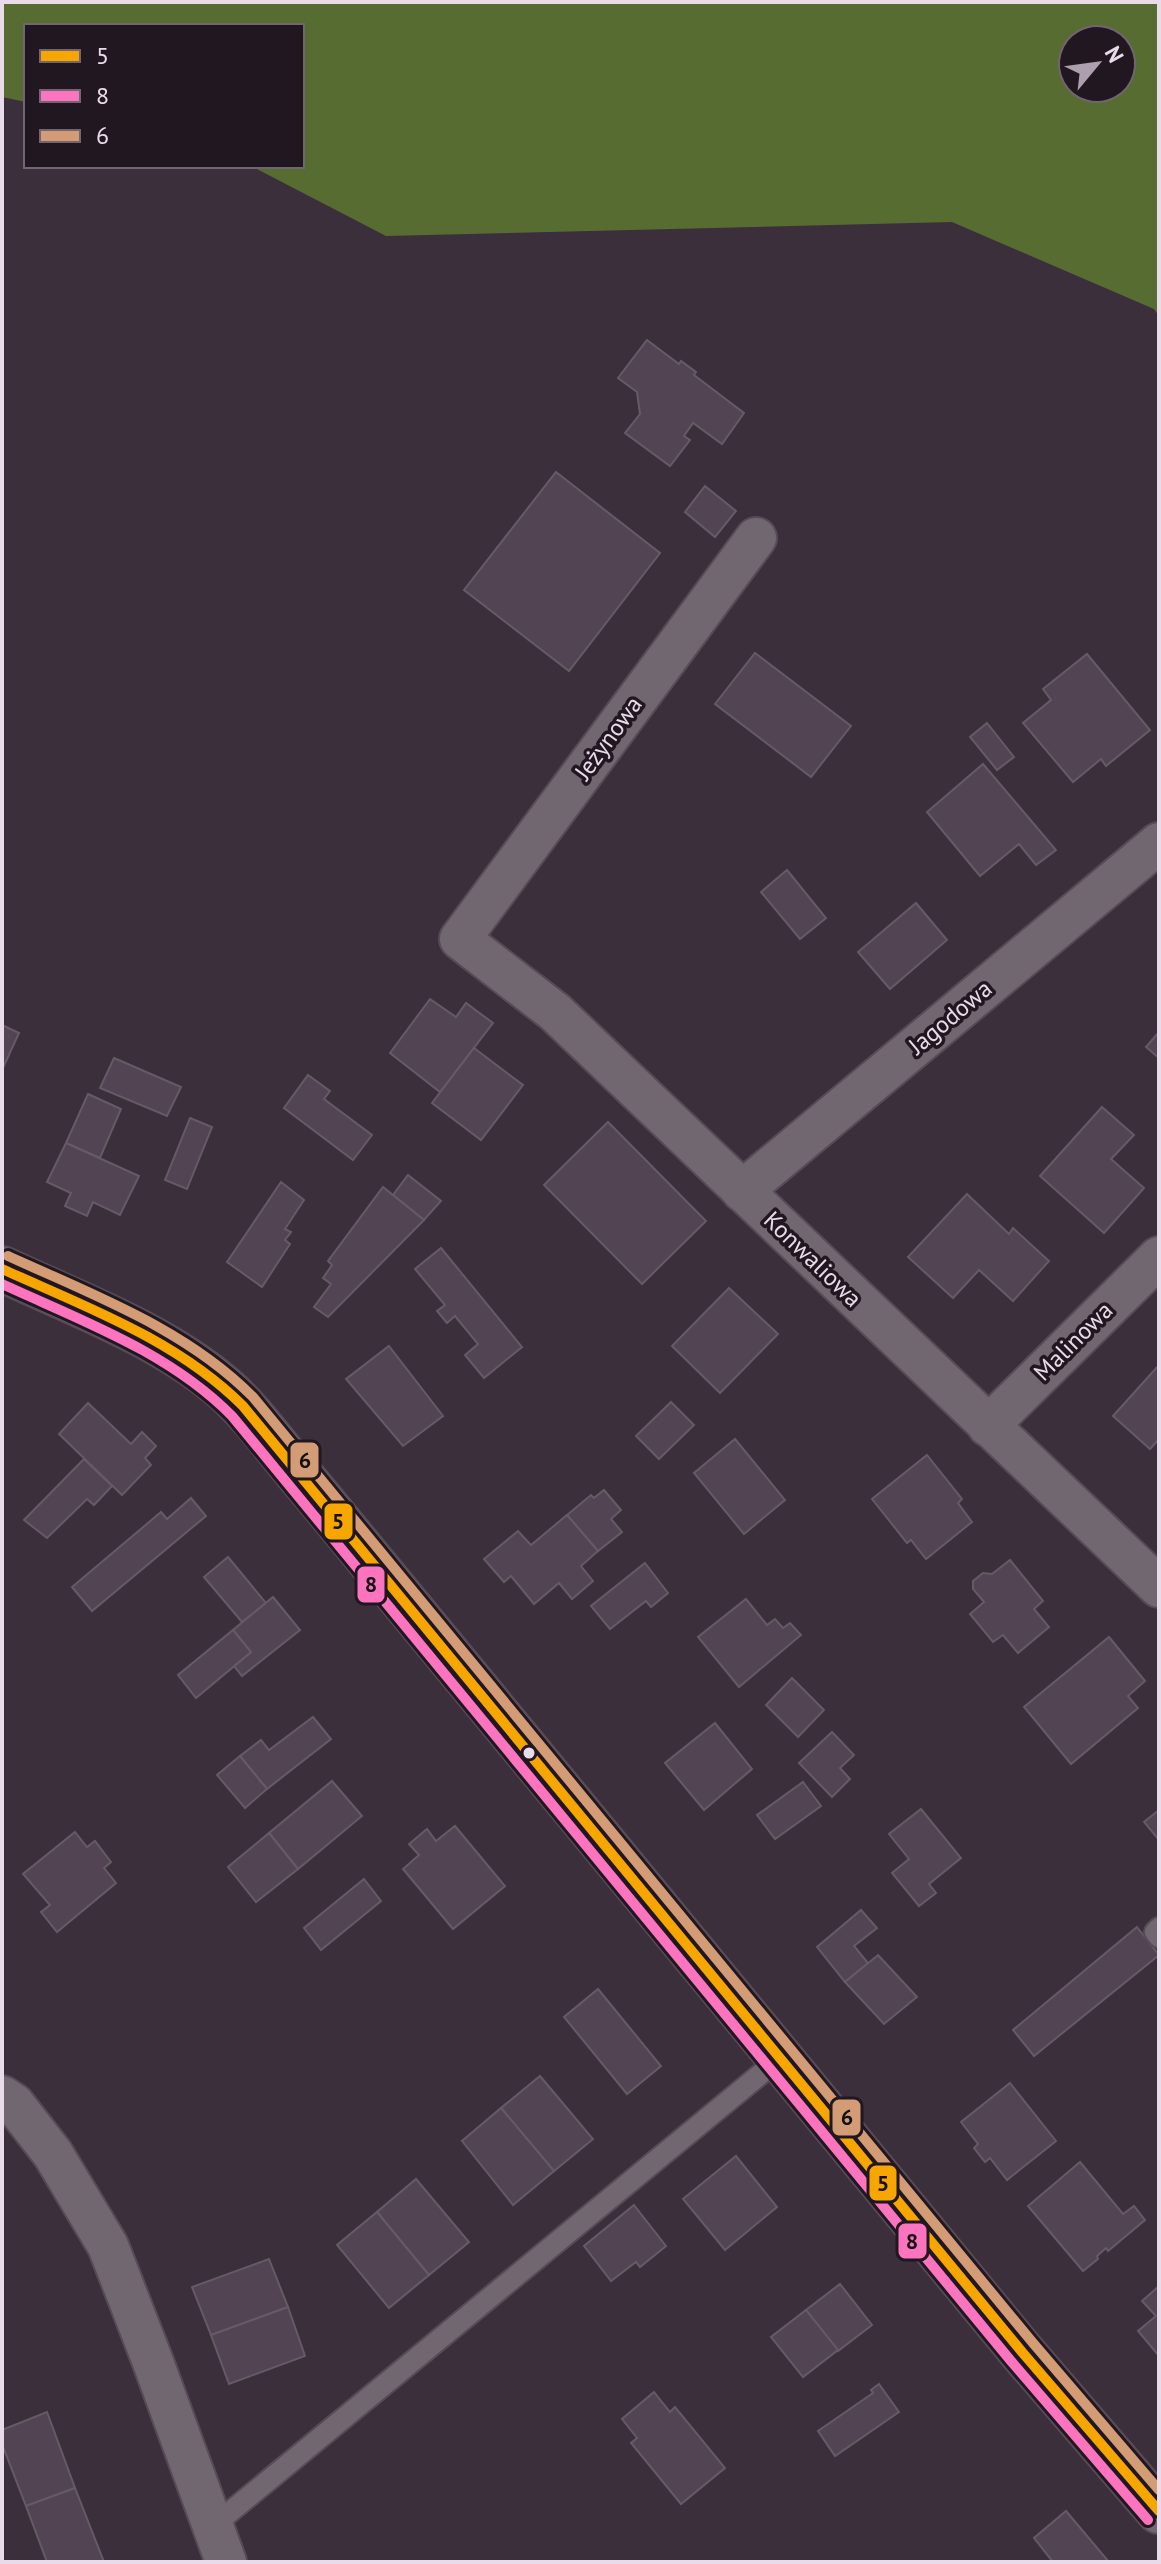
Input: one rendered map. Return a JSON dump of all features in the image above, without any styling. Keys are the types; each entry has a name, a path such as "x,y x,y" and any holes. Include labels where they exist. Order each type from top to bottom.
{"street":[{"name":"Jeżynowa","path":"460,939 756,538"},
{"name":"Jagodowa","path":"742,1191 1159,843"},
{"name":"Konwaliowa","path":"460,939 555,1012 1159,1587"},
{"name":"Malinowa","path":"988,1426 1159,1257"},
{"path":"2,1269 160,1344 222,1386 309,1486 1022,2352 1159,2511"},
{"path":"2,2096 14,2104 53,2154 108,2246 219,2544"}],"lane":[{"path":"1159,1928 1155,1932 1159,1937"},
{"path":"219,2544 780,2058"}],"green space":[{"path":"2,2 1159,2 1159,316 1154,309 952,222 386,236 255,168 304,168 304,24 24,24 24,102 2,97"}],"building":[{"path":"647,340 679,364 681,361 696,372 694,375 744,413 722,444 693,423 684,436 690,440 670,466 625,433 640,414 637,392 618,378"},
{"path":"556,472 660,553 569,671 464,590"},
{"path":"705,486 736,511 715,537 685,512"},
{"path":"755,653 851,726 811,777 715,704"},
{"path":"1087,654 1150,730 1106,766 1101,759 1073,782 1023,723 1051,700 1043,689"},
{"path":"987,723 1014,757 997,770 970,737"},
{"path":"983,764 1056,850 1036,865 1019,844 980,876 927,812"},
{"path":"787,870 826,918 800,939 761,892"},
{"path":"916,903 947,940 890,989 858,952"},
{"path":"430,999 456,1017 466,1003 493,1023 440,1092 390,1053"},
{"path":"2,1025 19,1033 2,1070"},
{"path":"1159,1032 1159,1058 1146,1047"},
{"path":"474,1048 523,1085 481,1140 432,1103"},
{"path":"114,1058 181,1087 167,1116 100,1088"},
{"path":"308,1075 330,1091 324,1099 372,1135 353,1160 284,1108"},
{"path":"88,1094 121,1109 100,1158 66,1143"},
{"path":"1102,1107 1134,1135 1111,1159 1144,1188 1104,1233 1040,1176"},
{"path":"190,1118 212,1127 187,1189 165,1180"},
{"path":"608,1122 706,1221 642,1284 544,1185"},
{"path":"66,1143 139,1176 120,1215 93,1202 87,1216 65,1206 71,1193 47,1182"},
{"path":"408,1175 441,1201 424,1220 393,1195"},
{"path":"281,1182 304,1200 285,1229 291,1232 285,1240 290,1244 262,1287 227,1262"},
{"path":"383,1187 424,1220 328,1317 314,1307 331,1284 323,1278 332,1265 328,1261"},
{"path":"967,1194 1009,1234 1013,1228 1049,1261 1013,1301 979,1270 953,1298 908,1257"},
{"path":"441,1248 522,1347 484,1378 465,1355 478,1344 455,1316 447,1323 437,1311 445,1305 415,1269"},
{"path":"729,1288 778,1334 720,1393 672,1346"},
{"path":"389,1346 443,1416 403,1446 346,1379"},
{"path":"1158,1366 1159,1439 1150,1449 1113,1416"},
{"path":"671,1402 694,1425 659,1459 636,1436"},
{"path":"88,1403 131,1444 142,1432 156,1446 145,1458 151,1465 122,1495 59,1434"},
{"path":"735,1439 785,1500 744,1534 694,1473"},
{"path":"927,1455 962,1499 958,1503 972,1522 926,1559 911,1540 907,1543 872,1499"},
{"path":"84,1459 112,1486 94,1505 87,1499 47,1538 24,1520"},
{"path":"604,1490 621,1510 611,1519 622,1532 598,1551 567,1515 591,1495 594,1498"},
{"path":"191,1498 206,1516 92,1611 72,1587 161,1512 167,1519"},
{"path":"567,1515 598,1551 581,1566 593,1581 572,1599 559,1583 534,1604 511,1576 504,1582 484,1559 518,1531 531,1545"},
{"path":"228,1557 266,1603 242,1622 204,1577"},
{"path":"1010,1560 1043,1601 1034,1609 1049,1627 1018,1653 1003,1635 993,1642 970,1614 984,1602 973,1589 973,1581 983,1573 992,1574"},
{"path":"645,1563 668,1593 651,1607 646,1601 610,1629 591,1606"},
{"path":"273,1597 300,1630 242,1676 234,1666 251,1652 233,1630"},
{"path":"746,1599 767,1625 775,1619 783,1628 790,1623 801,1635 739,1687 698,1637"},
{"path":"233,1630 251,1652 196,1698 178,1675"},
{"path":"1109,1637 1145,1681 1128,1696 1138,1708 1071,1764 1024,1707"},
{"path":"792,1678 824,1710 798,1737 766,1705"},
{"path":"313,1717 331,1739 267,1789 240,1756 261,1740 269,1750"},
{"path":"715,1723 752,1769 704,1810 665,1763"},
{"path":"832,1732 854,1755 840,1768 850,1779 832,1797 799,1763"},
{"path":"240,1756 267,1789 245,1808 217,1775"},
{"path":"332,1781 362,1816 298,1869 269,1833"},
{"path":"803,1782 821,1806 775,1839 757,1815"},
{"path":"921,1809 961,1858 929,1884 936,1893 919,1906 892,1873 909,1859 889,1834"},
{"path":"1159,1810 1159,1840 1144,1822"},
{"path":"455,1826 505,1886 453,1929 403,1869 419,1855 409,1844 427,1829 436,1841"},
{"path":"75,1832 87,1847 95,1841 111,1862 104,1868 116,1883 57,1932 41,1912 50,1905 23,1874"},
{"path":"269,1833 298,1869 256,1902 228,1867"},
{"path":"364,1879 381,1901 321,1950 304,1928"},
{"path":"861,1910 877,1928 854,1946 868,1963 845,1982 817,1947"},
{"path":"1137,1927 1159,1955 1034,2056 1013,2030"},
{"path":"878,1955 917,1997 884,2024 845,1982"},
{"path":"598,1989 661,2066 627,2094 564,2017"},
{"path":"540,2076 593,2139 554,2171 501,2108"},
{"path":"1010,2083 1056,2141 1007,2180 990,2158 985,2162 974,2148 978,2144 961,2122"},
{"path":"501,2108 554,2171 513,2205 462,2141"},
{"path":"736,2156 777,2207 725,2250 683,2199"},
{"path":"1080,2162 1123,2214 1134,2206 1145,2220 1108,2251 1106,2248 1083,2271 1028,2206"},
{"path":"416,2179 469,2242 429,2275 377,2212"},
{"path":"634,2205 666,2246 640,2267 636,2262 611,2281 584,2246"},
{"path":"377,2212 429,2275 389,2308 337,2245"},
{"path":"269,2259 288,2307 211,2335 192,2287"},
{"path":"840,2284 872,2325 838,2351 806,2310"},
{"path":"1159,2286 1159,2356 1138,2331 1156,2316 1142,2301"},
{"path":"288,2307 305,2356 229,2384 211,2335"},
{"path":"806,2310 838,2350 803,2377 771,2337"},
{"path":"879,2384 899,2412 835,2456 818,2431 873,2393 871,2390"},
{"path":"654,2392 670,2412 675,2407 725,2468 681,2504 631,2443 637,2438 622,2419"},
{"path":"47,2412 75,2488 26,2506 2,2444 2,2430"},
{"path":"75,2488 104,2562 47,2562 26,2506"},
{"path":"1066,2511 1109,2562 1053,2562 1034,2538"}],"transit line":[{"name":"6","path":"8,1256 105,1300 168,1333 227,1373 253,1397 1033,2343 1159,2490"},
{"name":"5","path":"2,1269 160,1344 189,1362 243,1406 1022,2352 1159,2511"},
{"name":"8","path":"2,1284 153,1356 207,1393 232,1416 1011,2361 1148,2520"}]}
